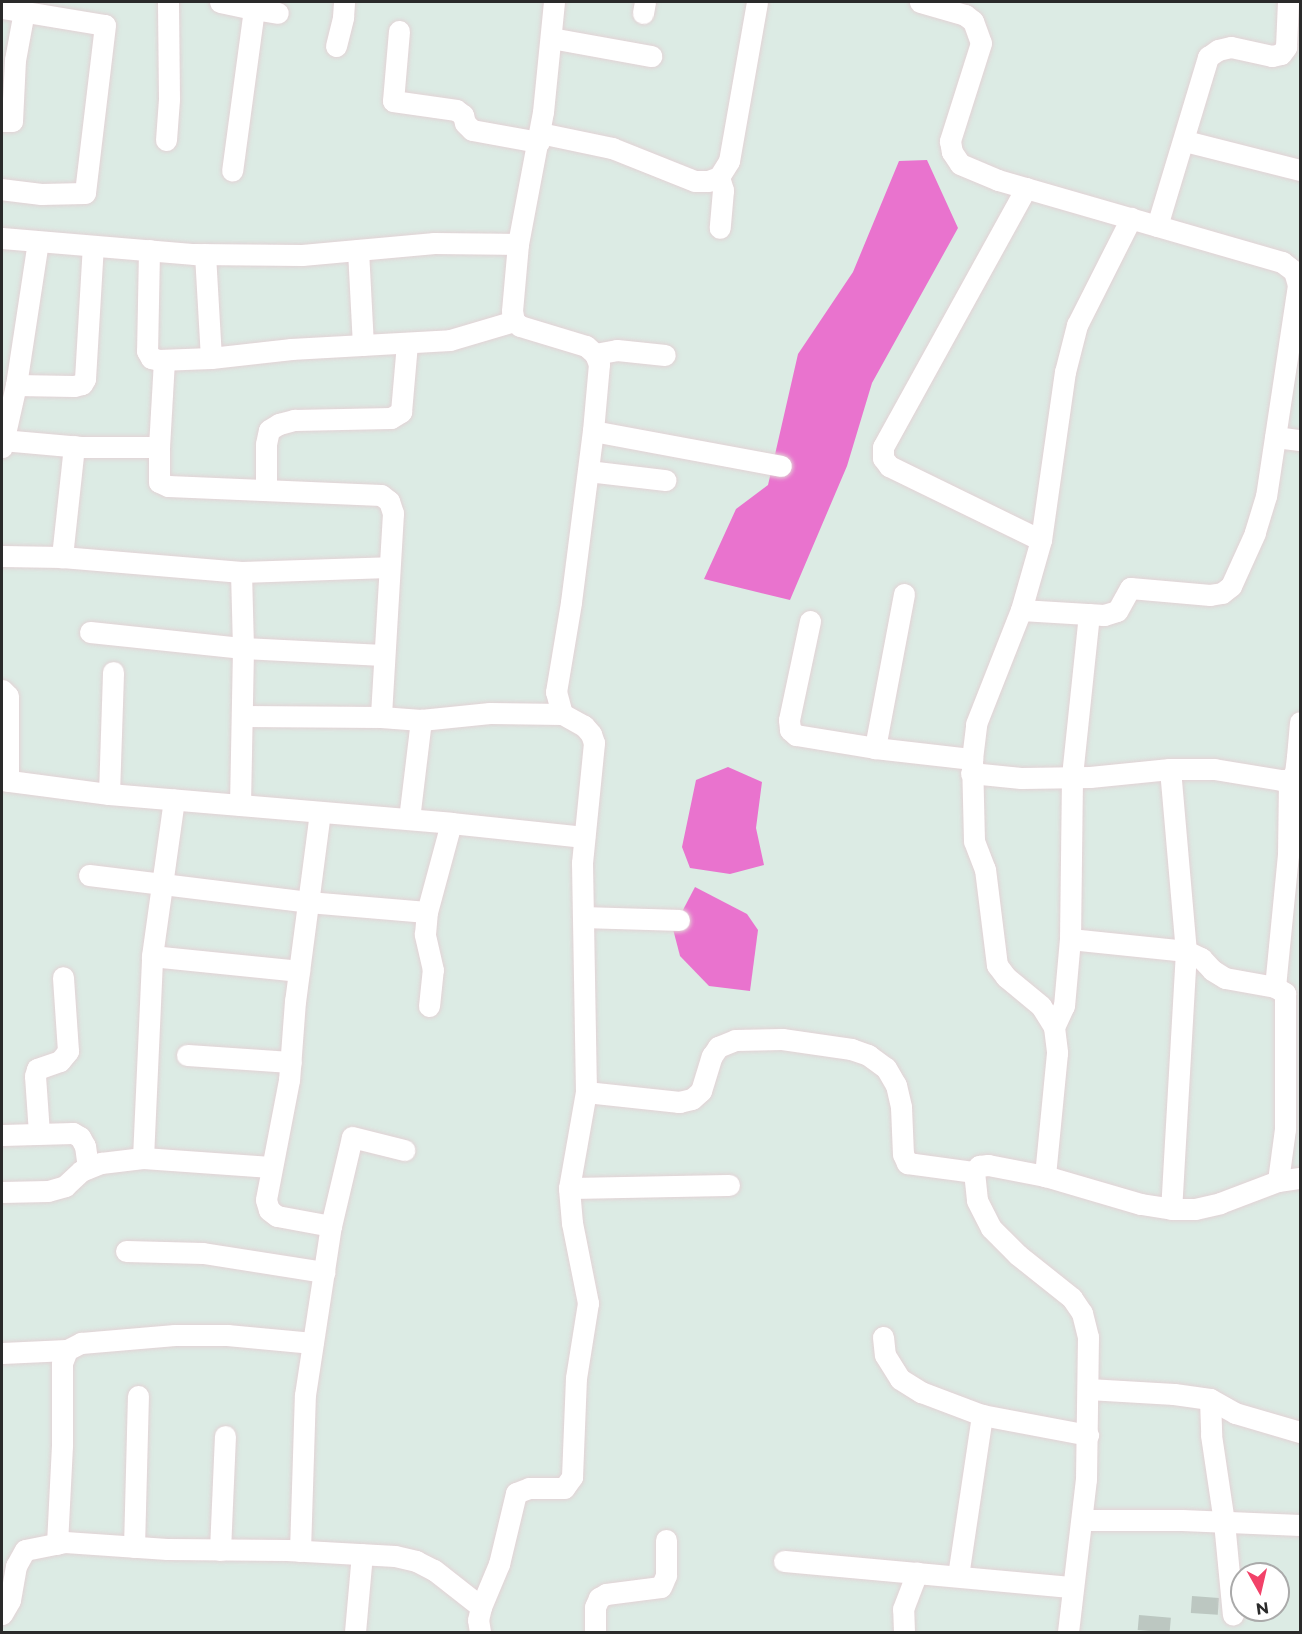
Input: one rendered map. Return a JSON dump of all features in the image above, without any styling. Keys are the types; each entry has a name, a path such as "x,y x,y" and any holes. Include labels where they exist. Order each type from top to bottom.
{"street":[{"path":"166,140 169,99 168,2"},
{"path":"220,2 278,13"},
{"path":"336,46 344,17 344,2"},
{"path":"554,2 539,138 518,244 512,311 514,321 520,326 586,346 595,354 599,378 571,602 556,692 562,714"},
{"path":"399,31 393,101 456,110 463,115 465,123 472,130 612,148 695,181 708,181 719,177 729,161 757,2"},
{"path":"920,2 965,15 973,21 981,43 950,141 952,152 960,164 1026,188 1298,267 1298,285 1266,496 1258,524 1231,586 1222,593 1210,595 1137,586 1126,592 1117,611 1104,615 1021,610"},
{"path":"1157,226 1185,141 1208,57 1218,50 1231,47 1272,56 1281,54 1286,47 1288,2"},
{"path":"2,8 105,25 85,193 40,194 2,189"},
{"path":"232,171 254,9"},
{"path":"2,121 12,121 15,60 24,11"},
{"path":"550,38 651,56"},
{"path":"1185,141 1300,170"},
{"path":"719,177 723,190 720,228"},
{"path":"1026,188 883,447 884,458 890,466 1041,540"},
{"path":"1045,1176 1057,1053 1054,1027 1041,1006 1006,977 997,965 985,869 974,841 971,766 976,724 1021,610 1041,540 1065,372 1077,326 1131,218"},
{"path":"2,238 205,254 302,255 434,243 518,244"},
{"path":"38,242 16,385 2,442 159,447"},
{"path":"16,385 74,386 82,384 85,379 93,246"},
{"path":"149,250 147,351 151,358 164,360 211,358 291,349 450,340 514,321"},
{"path":"358,250 363,345"},
{"path":"205,254 211,358"},
{"path":"266,490 266,444 269,430 279,424 294,420 391,418 401,412 407,344"},
{"path":"595,354 617,350 664,355"},
{"path":"164,360 159,482 168,486 381,495 389,501 393,513 388,567 381,717"},
{"path":"593,431 780,466"},
{"path":"1275,436 1300,440"},
{"path":"62,556 74,446"},
{"path":"588,471 665,480"},
{"path":"2,556 62,556 241,572 388,567"},
{"path":"240,806 243,716 241,572"},
{"path":"875,748 904,594"},
{"path":"1054,1027 1064,1006 1070,939 1072,777 1089,614"},
{"path":"810,621 789,720 790,730 796,735 971,766 1021,778 1072,777 1170,769 1214,769 1289,780"},
{"path":"90,632 243,648 383,655"},
{"path":"109,794 113,672"},
{"path":"2,690 8,696 5,781 109,794 409,819 584,837"},
{"path":"243,716 381,717 421,720 490,713 562,714 584,726 591,734 594,743 582,863 586,1092 569,1188 572,1222 588,1303 576,1378 572,1477 564,1488 529,1488 516,1493 499,1564 481,1607 478,1620 480,1632"},
{"path":"409,819 421,720"},
{"path":"1275,987 1294,856 1289,780 1295,773 1299,757 1300,722"},
{"path":"1170,769 1186,951 1171,1209"},
{"path":"143,1158 152,956 174,800"},
{"path":"320,812 299,971 291,1062 266,1200 269,1209 277,1216 331,1226"},
{"path":"429,1006 433,970 425,933 427,912 451,823"},
{"path":"89,875 308,902 427,912"},
{"path":"584,917 679,920"},
{"path":"1070,939 1186,951 1201,958 1212,970 1225,978 1275,987 1285,993 1285,1129 1278,1181"},
{"path":"152,956 299,971"},
{"path":"39,1133 37,1070 60,1061 66,1057 68,1052 63,977"},
{"path":"586,1092 679,1102 693,1099 701,1091 712,1056 718,1047 735,1040 782,1039 851,1049 868,1054 886,1068 896,1085 901,1107 903,1154 907,1163 974,1172"},
{"path":"187,1055 291,1062"},
{"path":"2,1136 61,1132 80,1137 85,1146 88,1168"},
{"path":"300,1551 305,1395 331,1226 352,1137 404,1150"},
{"path":"2,1192 48,1191 65,1186 88,1168 101,1162 143,1158 271,1167"},
{"path":"974,1172 980,1166 988,1166 1045,1176 1141,1204 1171,1209 1195,1209 1220,1203 1278,1181 1300,1178"},
{"path":"974,1172 977,1200 991,1228 1018,1256 1072,1298 1082,1313 1088,1337 1088,1435 1083,1520 1071,1587 1068,1632"},
{"path":"569,1188 729,1185"},
{"path":"126,1251 203,1253 325,1272"},
{"path":"2,1353 67,1350 81,1343 175,1335 227,1335 313,1343"},
{"path":"883,1337 885,1354 900,1379 921,1392 982,1415 1088,1435"},
{"path":"57,1544 62,1445 62,1363 67,1350"},
{"path":"1088,1389 1174,1394 1210,1399 1235,1413 1300,1432"},
{"path":"134,1547 138,1396"},
{"path":"1210,1399 1211,1435 1224,1522 1230,1584"},
{"path":"958,1576 982,1415"},
{"path":"220,1550 225,1436"},
{"path":"1083,1520 1300,1525"},
{"path":"595,1632 595,1607 599,1598 606,1594 661,1587 666,1575 666,1540"},
{"path":"2,1614 10,1600 16,1566 25,1550 65,1542 134,1547 395,1556 417,1561 434,1570 481,1607"},
{"path":"355,1632 362,1554"},
{"path":"784,1561 1071,1587"},
{"path":"904,1632 903,1609 918,1573"}],"shaded area":[{"path":"927,160 958,228 872,383 847,466 790,600 704,579 736,509 768,485 798,354 853,272 899,161"},
{"path":"728,767 762,782 756,828 764,865 730,874 690,868 682,847 696,780"},
{"path":"695,887 747,914 758,930 750,991 709,986 680,956 673,929"}],"building":[{"path":"1192,1596 1219,1598 1218,1615 1191,1613"},
{"path":"1139,1615 1171,1618 1170,1632 1138,1630"}]}
